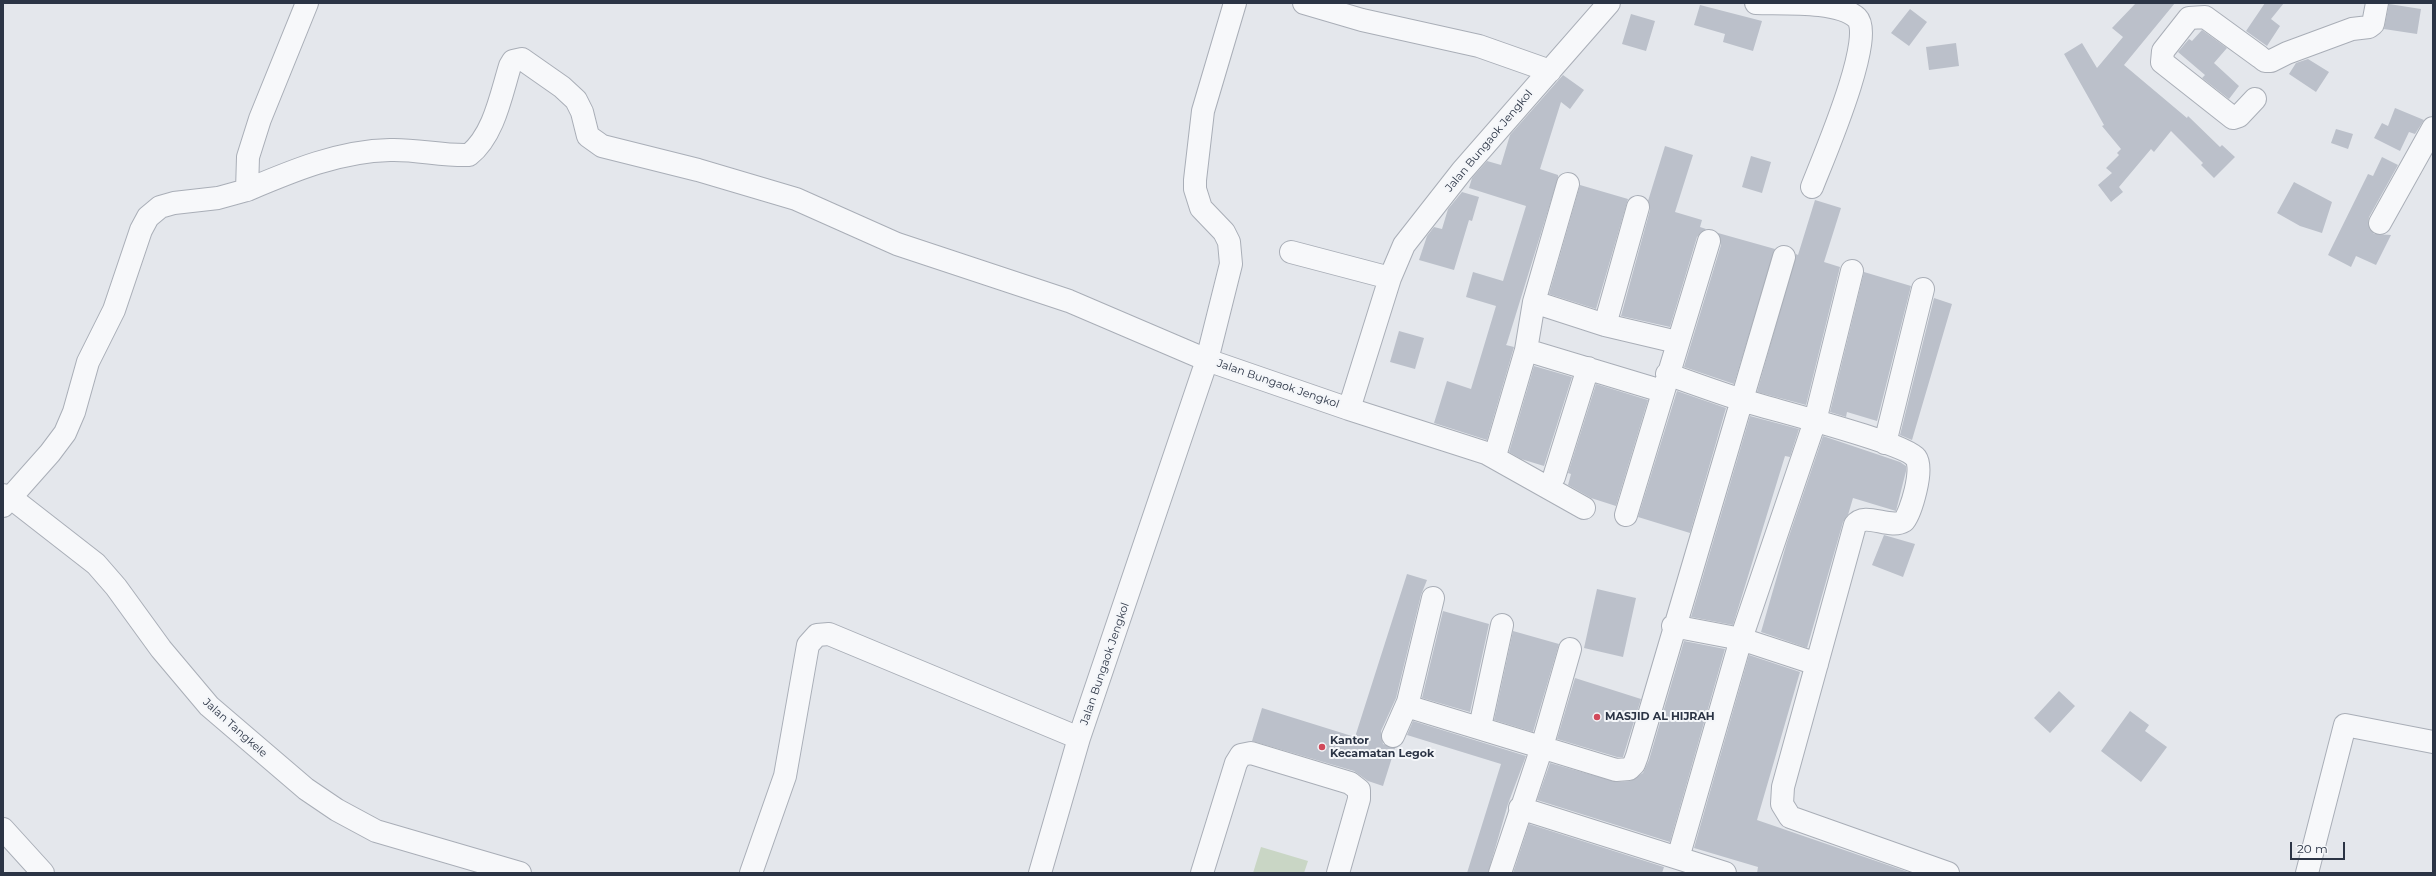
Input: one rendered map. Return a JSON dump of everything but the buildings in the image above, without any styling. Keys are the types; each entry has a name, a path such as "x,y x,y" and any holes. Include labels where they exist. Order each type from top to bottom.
{"street":[{"path":"246,190 248,157 260,119 307,3"},
{"path":"5,499 50,452 65,433 74,412 88,362 114,310 141,230 148,217 160,207 174,203 218,198 246,190 307,165 349,154 388,150 469,155 479,147 488,132 510,66 514,61 522,59 562,87 576,100 582,112 588,136 602,146 698,170 796,200 897,244 1069,301 1207,360 1231,264 1231,252 1224,232 1201,208 1195,189 1196,166 1203,111 1235,3"},
{"path":"1304,3 1362,20 1479,46 1550,71"},
{"name":"Jalan Bungaok Jengkol","path":"1040,873 1079,738 1207,360 1349,409 1390,278 1404,245 1462,171 1609,3"},
{"path":"1756,3 1836,7 1857,18 1861,25 1861,45 1843,108 1812,186"},
{"path":"2255,99 2239,116 2233,118 2162,62 2163,51 2189,18 2205,17 2260,58 2265,61 2271,61 2287,53 2352,29 2369,27 2373,24 2377,3"},
{"path":"2380,223 2433,128"},
{"path":"1497,449 1526,350 1534,302 1568,184"},
{"path":"1605,325 1638,207"},
{"path":"1626,515 1677,342 1709,241"},
{"path":"1291,252 1390,278"},
{"path":"1408,702 1413,708 1480,727 1616,770 1629,769 1634,764 1673,626 1784,257"},
{"path":"1678,858 1741,639 1815,421 1852,271"},
{"path":"1885,443 1923,289"},
{"path":"1534,302 1605,325 1677,342"},
{"path":"1526,350 1588,368 1665,382 1742,400 1815,421 1910,452 1920,466 1920,473 1906,518 1895,525 1865,520 1857,523 1782,795 1785,811 1790,817 1948,873"},
{"path":"1554,477 1588,368"},
{"path":"1349,409 1486,453 1584,508"},
{"name":"Jalan Tangkele","path":"5,499 96,564 116,587 165,654 209,706 306,789 337,810 376,831 520,873"},
{"path":"1393,736 1408,702 1433,598"},
{"path":"1480,727 1502,625"},
{"path":"1673,626 1741,639 1817,664"},
{"path":"751,873 785,776 808,645 817,635 829,634 1079,738"},
{"path":"1500,873 1520,808 1542,747 1570,649"},
{"path":"2307,873 2345,725 2433,742"},
{"path":"1202,873 1236,763 1241,755 1251,753 1350,783 1359,790 1359,799 1338,873"},
{"path":"1520,808 1725,873"},
{"path":"3,829 43,873"}],"green space":[{"path":"1261,847 1308,861 1304,873 1253,873"}],"place":[{"name":"MASJID AL HIJRAH","path":"1597,717"},
{"name":"Kantor Kecamatan Legok","path":"1322,747"}]}
